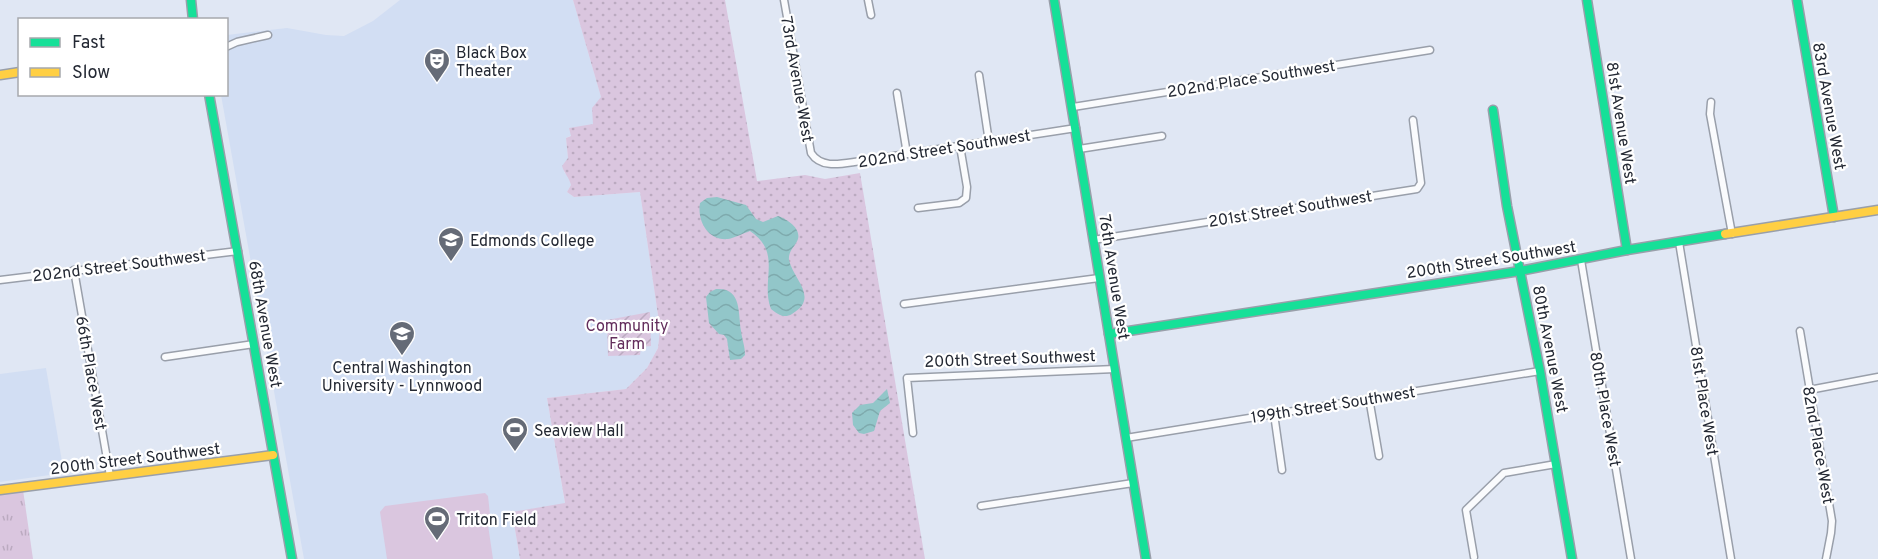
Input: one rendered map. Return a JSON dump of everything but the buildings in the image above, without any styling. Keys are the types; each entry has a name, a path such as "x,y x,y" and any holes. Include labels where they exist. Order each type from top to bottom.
{"street":[{"path":"191,0 193,15"},
{"name":"73rd Avenue West","path":"784,0 811,153 814,158"},
{"path":"868,0 871,15"},
{"name":"76th Avenue West","path":"1054,0 1146,559"},
{"name":"81st Avenue West","path":"1587,0 1627,250"},
{"name":"83rd Avenue West","path":"1797,0 1834,217"},
{"path":"228,46 268,35"},
{"path":"228,40 237,42"},
{"name":"202nd Place Southwest","path":"1072,107 1430,50"},
{"path":"0,75 18,72"},
{"path":"979,75 989,142"},
{"path":"897,93 907,154"},
{"name":"68th Avenue West","path":"209,96 292,559"},
{"path":"1711,102 1710,114 1732,234"},
{"name":"80th Avenue West","path":"1493,110 1508,206 1540,371 1572,559"},
{"name":"201st Street Southwest","path":"1093,240 1417,189 1421,183 1413,120"},
{"name":"202nd Street Southwest","path":"814,158 820,163 830,165 1076,128"},
{"path":"1079,149 1162,135"},
{"path":"918,208 959,203 966,198 967,187 960,146"},
{"name":"200th Street Southwest","path":"1109,334 1520,271 1627,250 1878,210"},
{"name":"81st Place West","path":"1679,242 1731,559"},
{"name":"202nd Street Southwest","path":"0,280 238,251"},
{"name":"80th Place West","path":"1581,260 1631,559"},
{"name":"66th Place West","path":"74,270 110,476"},
{"path":"904,304 1099,278"},
{"name":"82nd Place West","path":"1800,331 1832,521 1832,533 1826,559"},
{"path":"165,357 254,344"},
{"name":"200th Street Southwest","path":"913,432 907,378 1115,369"},
{"name":"199th Street Southwest","path":"1126,438 1540,371"},
{"path":"1809,390 1878,377"},
{"path":"1369,398 1378,456"},
{"path":"1274,414 1282,470"},
{"name":"200th Street Southwest","path":"0,490 273,455"},
{"path":"1474,557 1466,510 1504,473 1556,464"},
{"path":"981,506 1133,483"}],"shaded area":[{"name":"Edmonds College","path":"400,0 573,0 601,97 593,124 566,138 568,158 564,172 569,177 571,185 567,192 574,197 640,192 660,329 658,348 647,368 626,389 547,398 565,504 512,512 520,559 304,559 221,96 228,96 228,35 287,28 344,36 373,21"},
{"path":"46,368 64,473 0,482 0,374"}],"green space":[{"path":"573,0 725,0 757,181 805,175 825,179 860,173 925,559 520,559 512,512 565,503 547,398 626,389 647,368 658,348 660,329 640,192 574,197 567,192 571,185 562,166 568,158 566,138 571,136 569,128 593,124 592,108 601,97"},
{"name":"Community Farm","path":"650,312 651,346 641,347 640,355 608,356 607,320"},
{"path":"23,490 33,559 0,559 0,493"},
{"name":"Triton Field","path":"485,493 488,496 491,524 488,525 493,559 387,559 380,512 385,506"}],"water":[{"path":"717,197 746,205 756,219 763,222 778,216 789,222 797,231 798,239 789,260 802,288 804,301 800,308 792,314 783,316 771,309 768,299 768,258 766,249 760,240 750,231 728,239 721,239 714,237 705,228 700,216 700,203 707,198"},
{"path":"716,289 730,292 737,302 745,352 741,359 730,360 727,339 709,323 706,297"},
{"path":"887,389 890,403 880,411 874,431 859,433 853,425 852,413 860,405 873,403"}],"traffic: fast":[{"path":"191,0 193,18"},
{"path":"1054,0 1146,559"},
{"path":"1587,0 1627,250"},
{"path":"1797,0 1834,217"},
{"path":"209,96 292,559"},
{"path":"1493,110 1507,206 1540,371 1572,559"},
{"path":"1109,334 1520,271 1725,234"}],"traffic: slow":[{"path":"0,75 18,72"},
{"path":"1725,234 1878,210"},
{"path":"0,490 273,455"}],"place":[{"name":"Black Box Theater","path":"437,84"},
{"name":"Edmonds College","path":"451,263"},
{"name":"Central Washington University - Lynnwood","path":"402,357"},
{"name":"Seaview Hall","path":"515,453"},
{"name":"Triton Field","path":"437,542"}]}
